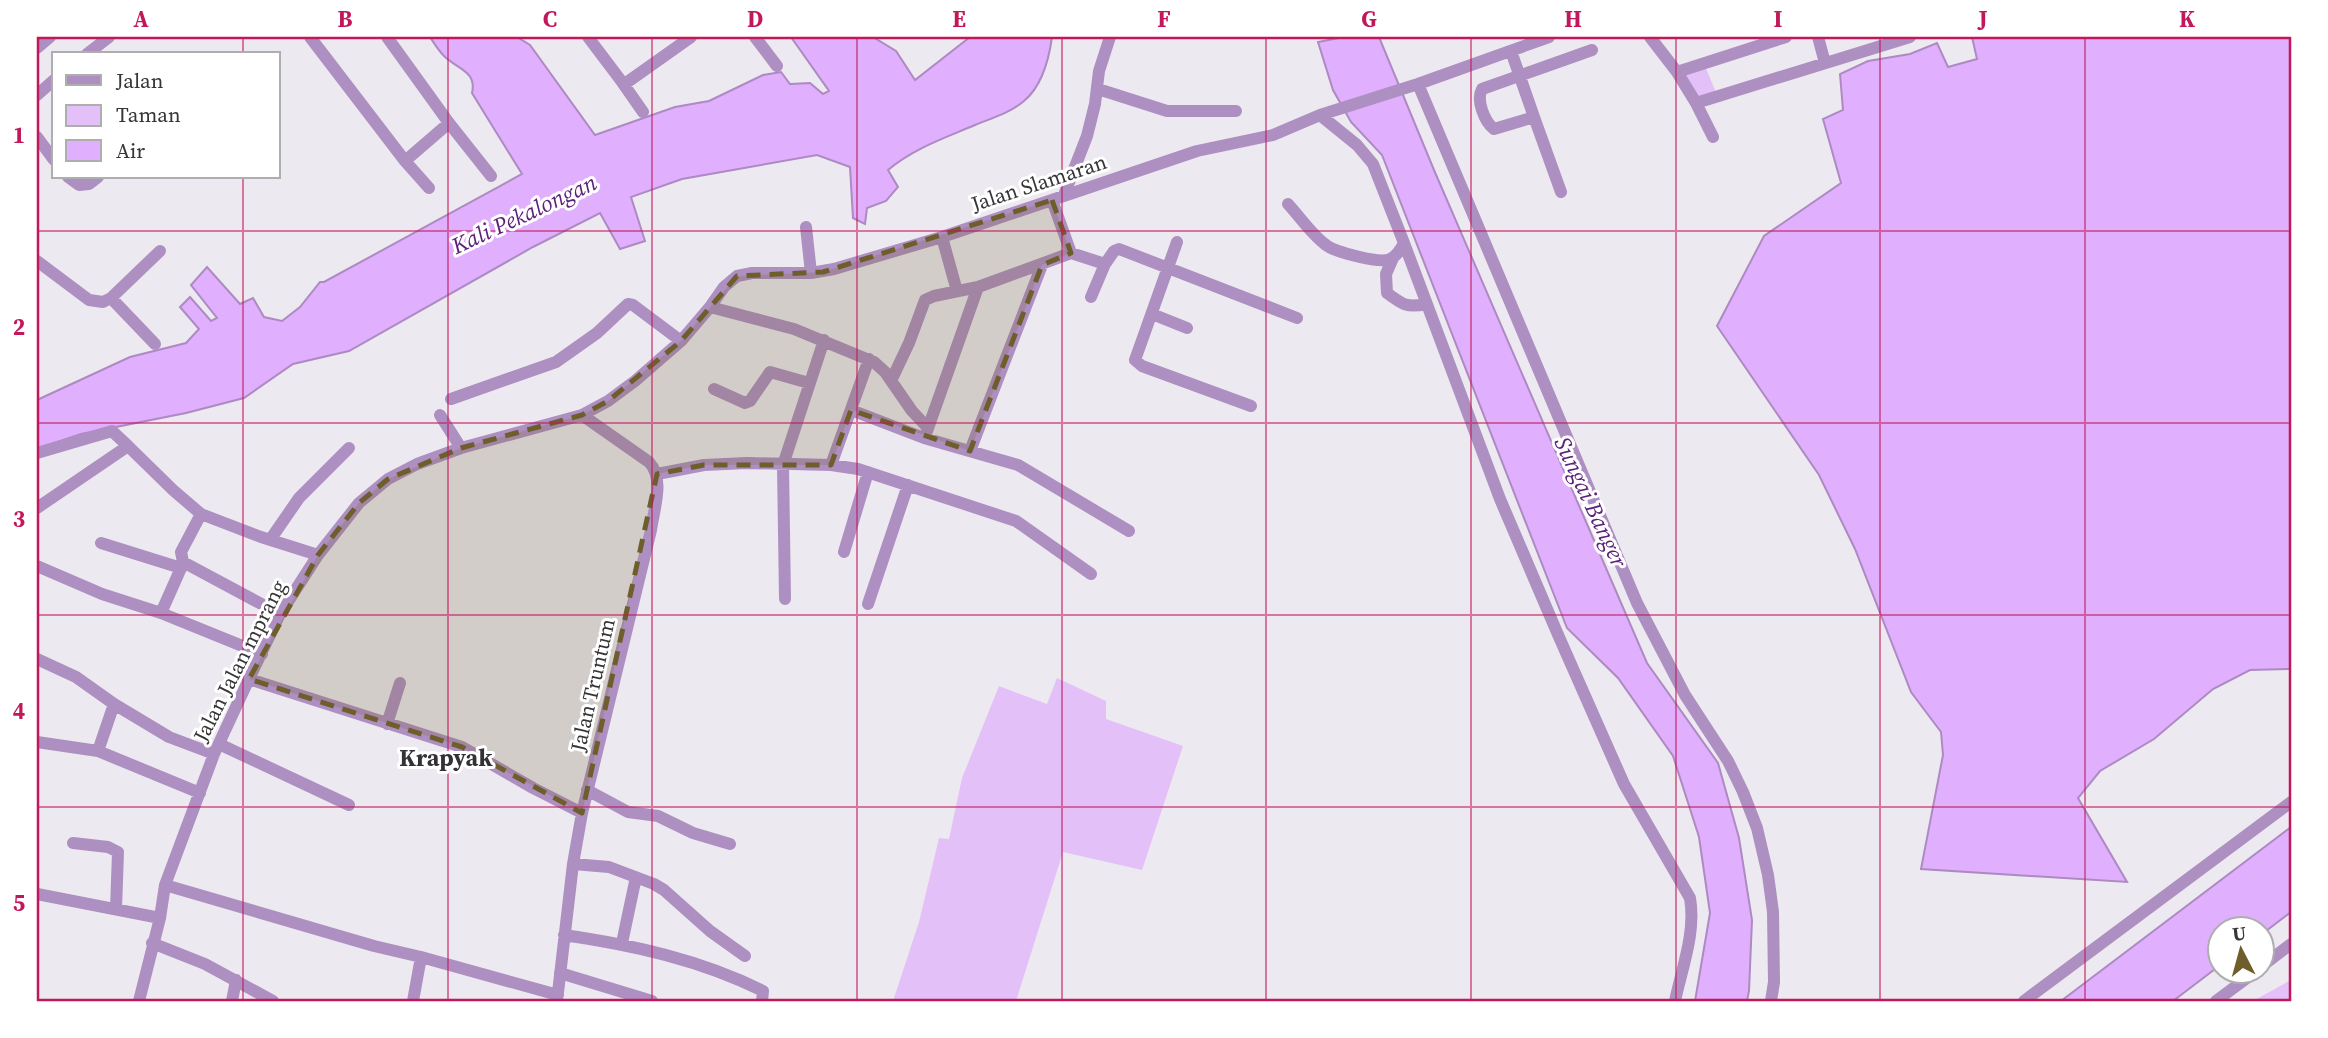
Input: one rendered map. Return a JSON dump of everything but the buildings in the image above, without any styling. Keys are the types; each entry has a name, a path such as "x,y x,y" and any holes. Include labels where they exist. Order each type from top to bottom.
{"street":[{"path":"37,48 50,37"},
{"path":"90,52 109,37"},
{"path":"310,37 405,161 429,188"},
{"path":"387,37 491,176"},
{"path":"588,37 643,112"},
{"path":"622,82 628,83 675,42 691,37"},
{"path":"755,37 777,66"},
{"path":"1070,253 1058,198 1087,136 1098,89 1099,71 1110,37"},
{"name":"Jalan Slamaran","path":"582,415 608,401 635,381 681,341 729,281 744,274 811,273 834,269 942,237 1197,151 1273,135 1327,113 1549,37"},
{"path":"1650,37 1677,72 1713,137"},
{"path":"1677,72 1786,37"},
{"path":"1818,37 1825,63"},
{"path":"1696,103 1910,37"},
{"path":"1534,117 1494,129 1488,125 1479,93 1482,89 1591,50"},
{"path":"1511,51 1561,192"},
{"path":"37,94 52,82"},
{"path":"1411,85 1637,603 1685,695 1728,761 1757,828 1773,912 1774,973 1771,1001"},
{"path":"1098,89 1167,111 1236,111"},
{"path":"1327,113 1373,164 1500,499 1624,784 1690,898 1691,927 1675,1001"},
{"path":"405,161 449,123"},
{"path":"37,137 52,157"},
{"path":"69,178 79,185 89,184 97,178"},
{"path":"1288,204 1326,246 1376,260 1393,258"},
{"path":"806,227 811,273"},
{"path":"942,237 957,291"},
{"path":"1177,242 1137,352 1137,363 1251,406"},
{"path":"1404,243 1386,274 1387,293 1402,305 1427,304"},
{"path":"1091,297 1105,264 1118,249 1297,318"},
{"path":"37,261 89,300 103,302 111,298 160,251"},
{"path":"891,381 909,343 923,301 930,297 978,287 1070,253 1105,264"},
{"path":"970,451 1042,265"},
{"path":"926,433 978,287"},
{"path":"111,298 155,345"},
{"path":"451,399 562,359 597,333 628,304 681,341"},
{"path":"710,307 794,329 869,359 879,366 891,381 926,433"},
{"path":"1152,314 1187,328"},
{"path":"785,599 783,465 824,340"},
{"path":"831,465 869,359"},
{"path":"714,389 745,403 750,401 769,373 809,383"},
{"path":"851,410 926,433 970,451 1018,464 1129,531"},
{"path":"440,415 461,448"},
{"path":"582,415 649,462 657,474 704,465 747,463 831,465 868,472 1016,521 1091,574"},
{"name":"Jalan Jalan mprang","path":"139,1001 160,918 165,885 217,749 280,614 318,555 359,503 388,479 417,464 461,448 582,415"},
{"path":"37,453 111,431 201,514 318,555"},
{"path":"37,508 128,446"},
{"path":"270,540 299,498 349,448"},
{"path":"844,552 868,472"},
{"name":"Jalan Truntum","path":"557,998 582,813 651,530 657,474"},
{"path":"868,604 908,485"},
{"path":"161,613 182,565 181,552 201,514"},
{"path":"101,543 182,565 280,614"},
{"path":"37,566 102,594 161,613 262,654"},
{"path":"37,659 76,677 169,737 217,749 349,805"},
{"path":"249,679 462,747 582,813"},
{"path":"387,724 400,683"},
{"path":"98,751 114,704"},
{"path":"37,743 98,751 200,793"},
{"path":"587,790 628,811 658,816 693,834 730,844"},
{"path":"2024,1001 2291,802"},
{"path":"73,843 108,847 118,852 116,909"},
{"path":"573,864 609,867 664,890 710,931 745,956"},
{"path":"622,943 636,877"},
{"path":"165,885 557,998"},
{"path":"37,894 160,918"},
{"path":"565,935 622,943 691,962 763,991 762,1001"},
{"path":"152,943 205,964 273,1001"},
{"path":"2276,955 2291,944"},
{"path":"413,1001 421,957"},
{"path":"560,973 652,1001"},
{"path":"232,1001 236,980"},
{"path":"2216,1001 2236,986"}],"highlighted area":[{"path":"1052,200 1071,253 1042,265 970,451 851,410 831,465 704,465 657,474 582,813 462,747 249,679 318,555 359,503 388,479 461,448 582,415 608,401 681,341 737,276 823,272"}],"green space":[{"path":"1705,66 1717,95 1703,99 1692,93 1681,73"},
{"path":"1057,678 1106,701 1106,719 1183,746 1142,870 1063,852 1016,1001 893,1001 919,922 939,838 949,839 962,778 999,686 1047,704"},
{"path":"2291,980 2291,1001 2253,1001"}],"water":[{"name":"Kali Pekalongan","path":"430,37 517,37 530,45 595,135 675,107 709,101 763,75 781,72 790,84 810,83 823,94 829,91 791,37 873,37 896,51 915,80 970,37 1052,37 1044,72 1030,95 1007,112 930,144 888,170 898,187 886,201 867,208 865,224 853,218 850,167 817,155 682,179 631,197 645,241 620,249 600,213 533,247 349,351 293,364 244,398 186,413 81,434 37,449 37,400 130,357 186,343 199,329 180,307 190,297 211,321 217,318 191,285 207,267 240,304 253,298 264,317 282,321 300,307 320,282 522,174 472,93 472,80 469,75 444,56"},
{"path":"1344,37 1379,37 1647,663 1718,763 1739,838 1752,920 1747,1001 1695,1001 1710,913 1699,837 1673,756 1618,678 1567,628 1382,155 1351,122 1333,90 1318,42"},
{"path":"1972,37 2291,37 2291,669 2250,670 2213,689 2154,739 2100,771 2078,798 2127,882 1921,869 1943,755 1941,732 1911,692 1855,549 1819,475 1717,326 1764,236 1841,183 1823,119 1843,110 1840,74 1868,61 1910,54 1937,43 1948,67 1977,59"},
{"path":"2291,827 2291,912 2276,923 2276,916 2206,916 2206,976 2173,1001 2061,1001"}],"district":[{"name":"Krapyak","path":"446,758"}],"water label":[{"name":"Sungai Banger","path":"1591,502"}]}
